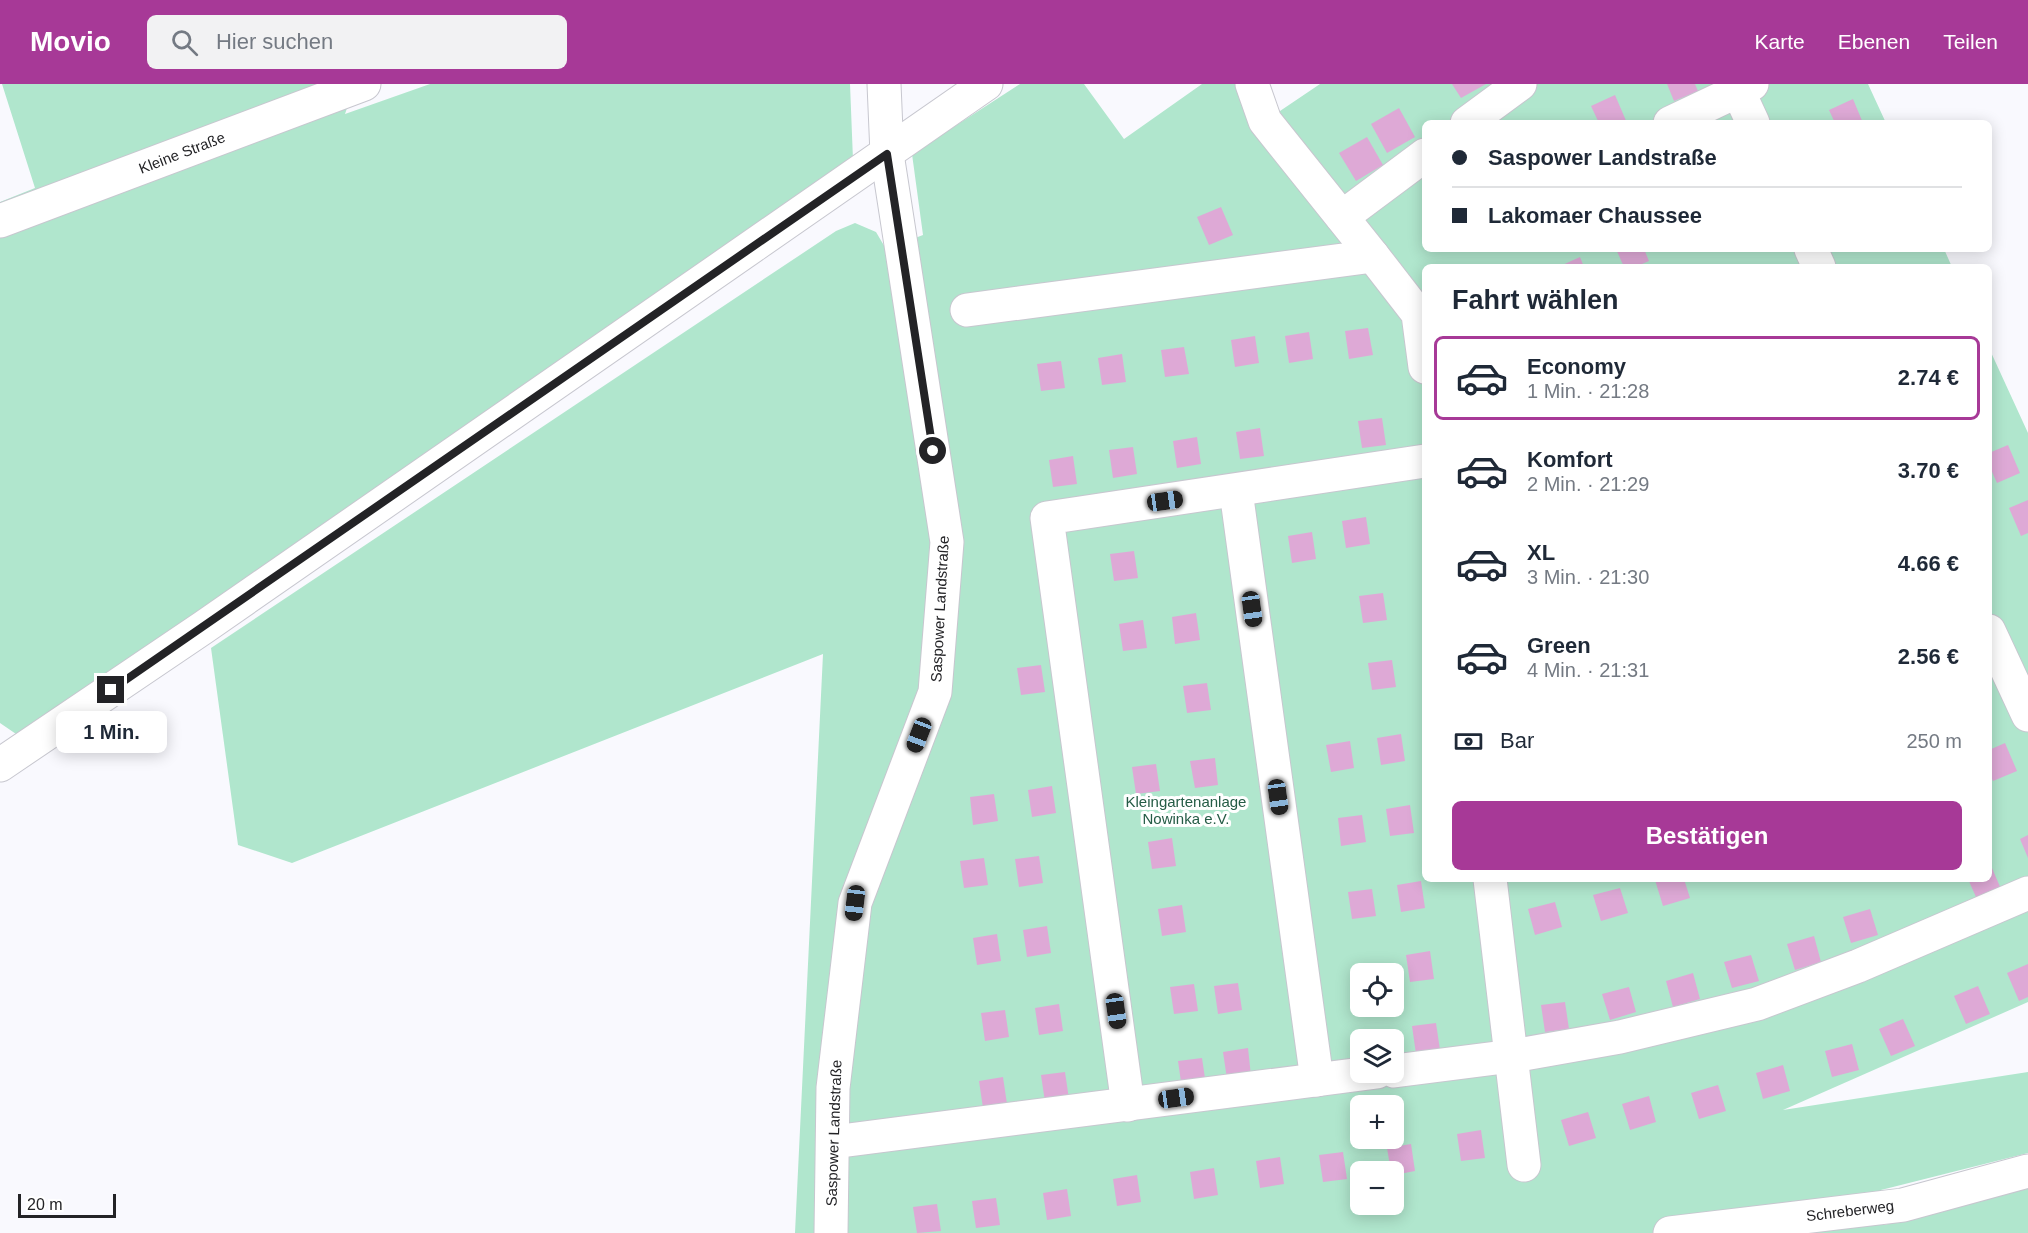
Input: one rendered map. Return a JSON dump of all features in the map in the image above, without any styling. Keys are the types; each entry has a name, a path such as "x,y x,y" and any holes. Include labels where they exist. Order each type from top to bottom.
{"street":[{"name":"Kleine Straße","path":"0,221 364,84"},
{"name":"Saspower Landstraße","path":"831,1233 832,1088 855,903 935,692 947,542 887,154 884,84"},
{"path":"0,765 986,84"},
{"path":"1252,84 1265,121 1418,314 1422,344"},
{"path":"1471,120 1520,84"},
{"path":"1676,120 1742,86 1752,120"},
{"path":"1342,217 1422,157"},
{"path":"968,310 1373,256"},
{"path":"1128,1105 1047,518 1422,461"},
{"path":"1236,491 1317,1080"},
{"path":"1992,645 1999,678 2028,715"},
{"path":"1490,882 1524,1165"},
{"path":"1404,1070 1512,1056 1620,1037 1757,1004 1858,966 2028,893"},
{"path":"833,1142 1350,1076"},
{"name":"Schreberweg","path":"1670,1233 1903,1205 2028,1171"}],"green space":[{"path":"2,84 355,84 345,114 430,84 850,84 853,160 19,736 0,723 0,202 35,188"},
{"name":"Kleingartenanlage Nowinka e.V.","path":"1020,84 1084,84 1124,139 1202,84 1240,84 1265,121 1320,84 1868,84 1885,120 1422,120 1422,252 1945,252 1951,264 1422,264 1422,882 1992,882 1992,355 2028,433 2028,1002 1783,1110 2028,1072 2028,1153 1881,1190 1884,1225 2028,1188 2028,1233 795,1233 823,654 292,863 238,845 211,648 836,231 855,223 876,232 886,249 923,235 912,154"}],"building":[{"path":"1452,84 1486,84 1461,98"},
{"path":"1667,84 1695,84 1698,91 1674,101"},
{"path":"1615,95 1626,120 1598,120 1591,106"},
{"path":"1853,99 1862,120 1834,120 1829,110"},
{"path":"1399,108 1415,137 1387,153 1371,124"},
{"path":"1367,137 1383,165 1356,181 1339,153"},
{"path":"1221,207 1233,235 1209,245 1197,217"},
{"path":"1617,252 1645,252 1649,261 1642,264 1623,264"},
{"path":"1580,257 1583,264 1565,264"},
{"path":"1368,328 1373,355 1349,359 1345,331"},
{"path":"1309,332 1313,359 1289,363 1285,336"},
{"path":"1255,336 1259,363 1235,367 1231,340"},
{"path":"1184,347 1189,374 1165,377 1161,350"},
{"path":"1122,354 1126,382 1102,385 1098,358"},
{"path":"1061,361 1065,388 1041,391 1037,364"},
{"path":"1382,418 1386,445 1362,448 1358,421"},
{"path":"1260,428 1264,456 1240,459 1236,432"},
{"path":"1197,437 1201,464 1177,468 1173,441"},
{"path":"2008,445 2020,473 1997,483 1992,472 1992,452"},
{"path":"1133,447 1137,474 1113,478 1109,450"},
{"path":"1073,456 1077,484 1053,487 1049,460"},
{"path":"2028,500 2028,533 2021,536 2009,508"},
{"path":"1366,517 1370,544 1346,548 1342,521"},
{"path":"1312,532 1316,559 1292,563 1288,536"},
{"path":"1134,551 1138,578 1114,581 1110,554"},
{"path":"1383,593 1387,620 1363,623 1359,596"},
{"path":"1196,613 1200,640 1175,644 1172,617"},
{"path":"1143,620 1147,648 1123,651 1119,624"},
{"path":"1392,660 1396,687 1372,690 1368,663"},
{"path":"1041,665 1045,692 1021,695 1017,668"},
{"path":"1207,683 1211,710 1187,713 1183,686"},
{"path":"1401,734 1405,761 1381,765 1377,738"},
{"path":"1350,741 1354,768 1331,772 1326,745"},
{"path":"2005,743 2017,771 1993,781 1992,749"},
{"path":"1215,758 1218,785 1195,788 1190,761"},
{"path":"1156,764 1160,791 1136,794 1132,767"},
{"path":"1052,786 1056,813 1032,817 1028,790"},
{"path":"994,794 998,821 973,825 970,797"},
{"path":"1410,805 1414,833 1390,836 1386,809"},
{"path":"1362,815 1366,842 1341,846 1338,818"},
{"path":"2028,835 2028,858 2020,839"},
{"path":"1172,838 1176,866 1152,869 1148,842"},
{"path":"1039,856 1043,883 1019,887 1015,859"},
{"path":"984,858 988,885 964,888 960,861"},
{"path":"1992,868 2004,896 1980,906 1969,882 1992,882"},
{"path":"1421,881 1425,908 1401,912 1397,885"},
{"path":"1656,882 1685,882 1690,898 1663,906"},
{"path":"1620,888 1628,913 1601,921 1593,895"},
{"path":"1372,889 1376,916 1352,919 1348,892"},
{"path":"1555,902 1562,927 1535,935 1528,909"},
{"path":"1182,905 1186,932 1162,936 1158,909"},
{"path":"1870,909 1878,935 1851,943 1843,917"},
{"path":"1047,926 1051,953 1027,957 1023,930"},
{"path":"997,934 1001,961 977,965 973,938"},
{"path":"1814,936 1821,962 1795,970 1787,944"},
{"path":"1430,951 1434,979 1410,982 1406,955"},
{"path":"1751,955 1759,981 1732,988 1724,962"},
{"path":"2028,964 2028,997 2019,1001 2007,973"},
{"path":"1693,973 1700,999 1673,1007 1666,981"},
{"path":"1238,983 1242,1010 1218,1014 1214,986"},
{"path":"1194,984 1198,1011 1174,1014 1170,987"},
{"path":"1978,986 1990,1014 1966,1024 1954,996"},
{"path":"1629,987 1636,1012 1610,1020 1602,994"},
{"path":"1565,1002 1569,1029 1545,1032 1541,1005"},
{"path":"1059,1004 1063,1031 1039,1035 1035,1008"},
{"path":"1005,1010 1009,1037 985,1041 981,1013"},
{"path":"1903,1019 1915,1046 1891,1056 1879,1029"},
{"path":"1436,1023 1440,1050 1416,1054 1412,1026"},
{"path":"1852,1044 1859,1070 1832,1077 1825,1051"},
{"path":"1248,1048 1251,1076 1227,1079 1223,1052"},
{"path":"1202,1058 1206,1085 1182,1089 1178,1061"},
{"path":"1783,1065 1790,1091 1763,1099 1756,1073"},
{"path":"1065,1072 1069,1099 1045,1102 1041,1075"},
{"path":"1003,1077 1007,1104 983,1108 979,1081"},
{"path":"1718,1085 1726,1111 1699,1119 1691,1093"},
{"path":"1649,1096 1656,1122 1630,1130 1622,1104"},
{"path":"1588,1112 1596,1138 1569,1146 1561,1120"},
{"path":"1481,1130 1485,1158 1461,1161 1457,1134"},
{"path":"1411,1144 1415,1171 1404,1173 1404,1161 1389,1161 1387,1149 1404,1149 1404,1145"},
{"path":"1343,1152 1347,1179 1323,1182 1319,1155"},
{"path":"1280,1157 1284,1184 1260,1188 1256,1161"},
{"path":"1214,1168 1218,1195 1194,1199 1190,1172"},
{"path":"1137,1175 1141,1202 1117,1206 1113,1179"},
{"path":"1067,1189 1071,1216 1047,1220 1043,1193"},
{"path":"996,1198 1000,1225 976,1228 972,1201"},
{"path":"937,1204 941,1231 917,1233 913,1207"}],"route":[{"path":"111,690 887,154 933,451"}]}
